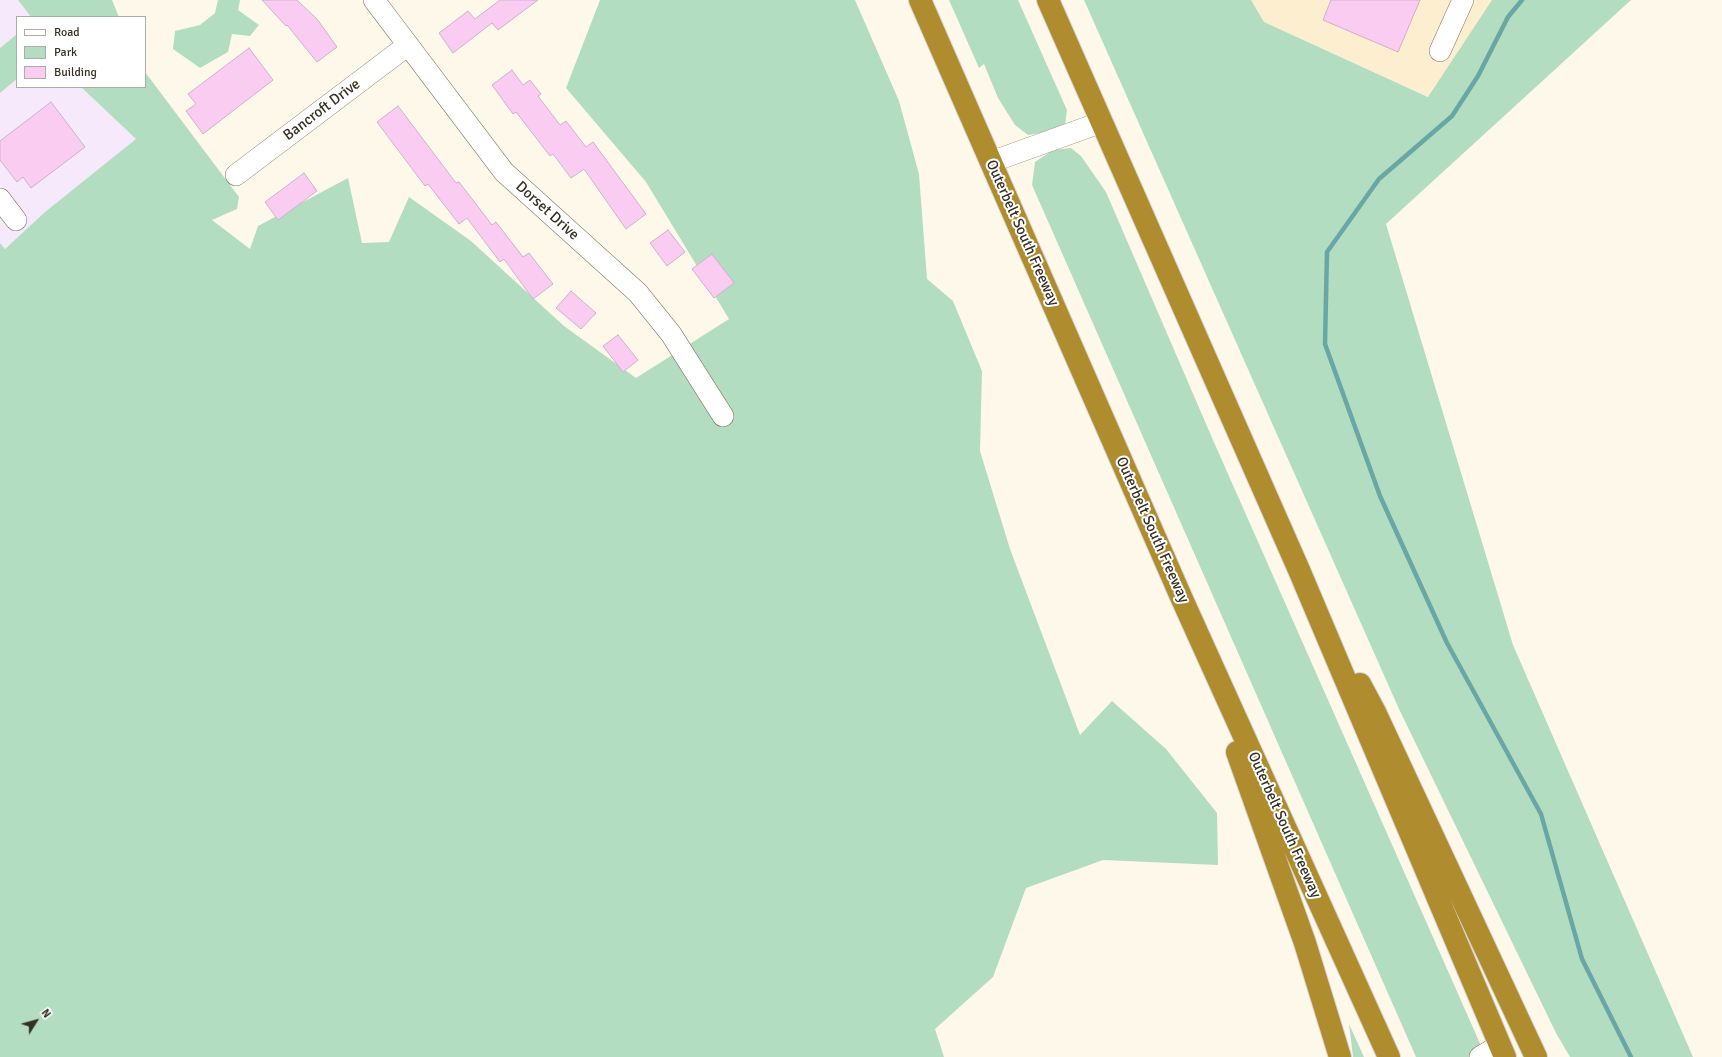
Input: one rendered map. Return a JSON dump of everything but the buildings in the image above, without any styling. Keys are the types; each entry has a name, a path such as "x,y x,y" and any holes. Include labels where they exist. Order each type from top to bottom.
{"highway":[{"name":"Outerbelt South Freeway","path":"920,0 1182,599 1389,1057"},
{"path":"1048,0 1299,570 1502,1051"},
{"path":"1299,570 1375,712 1536,1057"},
{"path":"1182,599 1305,943 1340,1057"}],"street":[{"path":"1440,51 1463,0"},
{"name":"Dorset Drive","path":"378,1 408,45 504,172 638,293 671,334 723,416"},
{"name":"Bancroft Drive","path":"236,175 408,45"},
{"path":"991,162 1102,122"},
{"path":"0,199 16,220"},
{"path":"1480,1057 1502,1051"}],"shaded area":[{"path":"0,0 18,0 30,16 16,16 16,35 0,48"},
{"path":"1251,0 1492,0 1429,97 1264,22"},
{"path":"16,80 16,88 82,88 137,139 45,212 5,249 0,243 0,93"}],"green space":[{"path":"18,0 112,0 119,16 30,16"},
{"path":"218,0 240,0 238,10 259,25 250,36 232,34 228,52 200,68 173,49 175,31 200,25 215,13"},
{"path":"600,0 855,0 899,101 919,174 927,279 953,301 982,371 980,451 1010,549 1080,735 1112,701 1166,749 1217,813 1218,865 1103,860 1026,888 993,977 935,1029 944,1057 0,1057 0,243 5,249 45,212 136,139 82,88 146,88 146,73 239,197 237,209 212,220 250,249 258,226 348,178 362,243 389,242 409,197 471,241 564,326 636,378 729,319 646,182 566,88"},
{"path":"949,0 1018,0 1067,110 1065,125 1052,131 1028,135 1015,125 998,98 984,64 979,68"},
{"path":"1084,0 1251,0 1264,22 1428,97 1492,0 1631,0 1386,224 1513,645 1693,1057 1570,1057 1556,1033 1399,709"},
{"path":"16,35 16,80 0,93 0,48"},
{"path":"1071,148 1081,156 1106,192 1213,440 1486,1057 1416,1057 1032,185 1035,162 1053,150"},
{"path":"1349,1024 1364,1057 1353,1057"}],"waterway":[{"path":"1522,0 1508,17 1478,76 1452,116 1379,179 1327,252 1325,344 1380,496 1447,643 1541,814 1582,959 1631,1057"}]}
